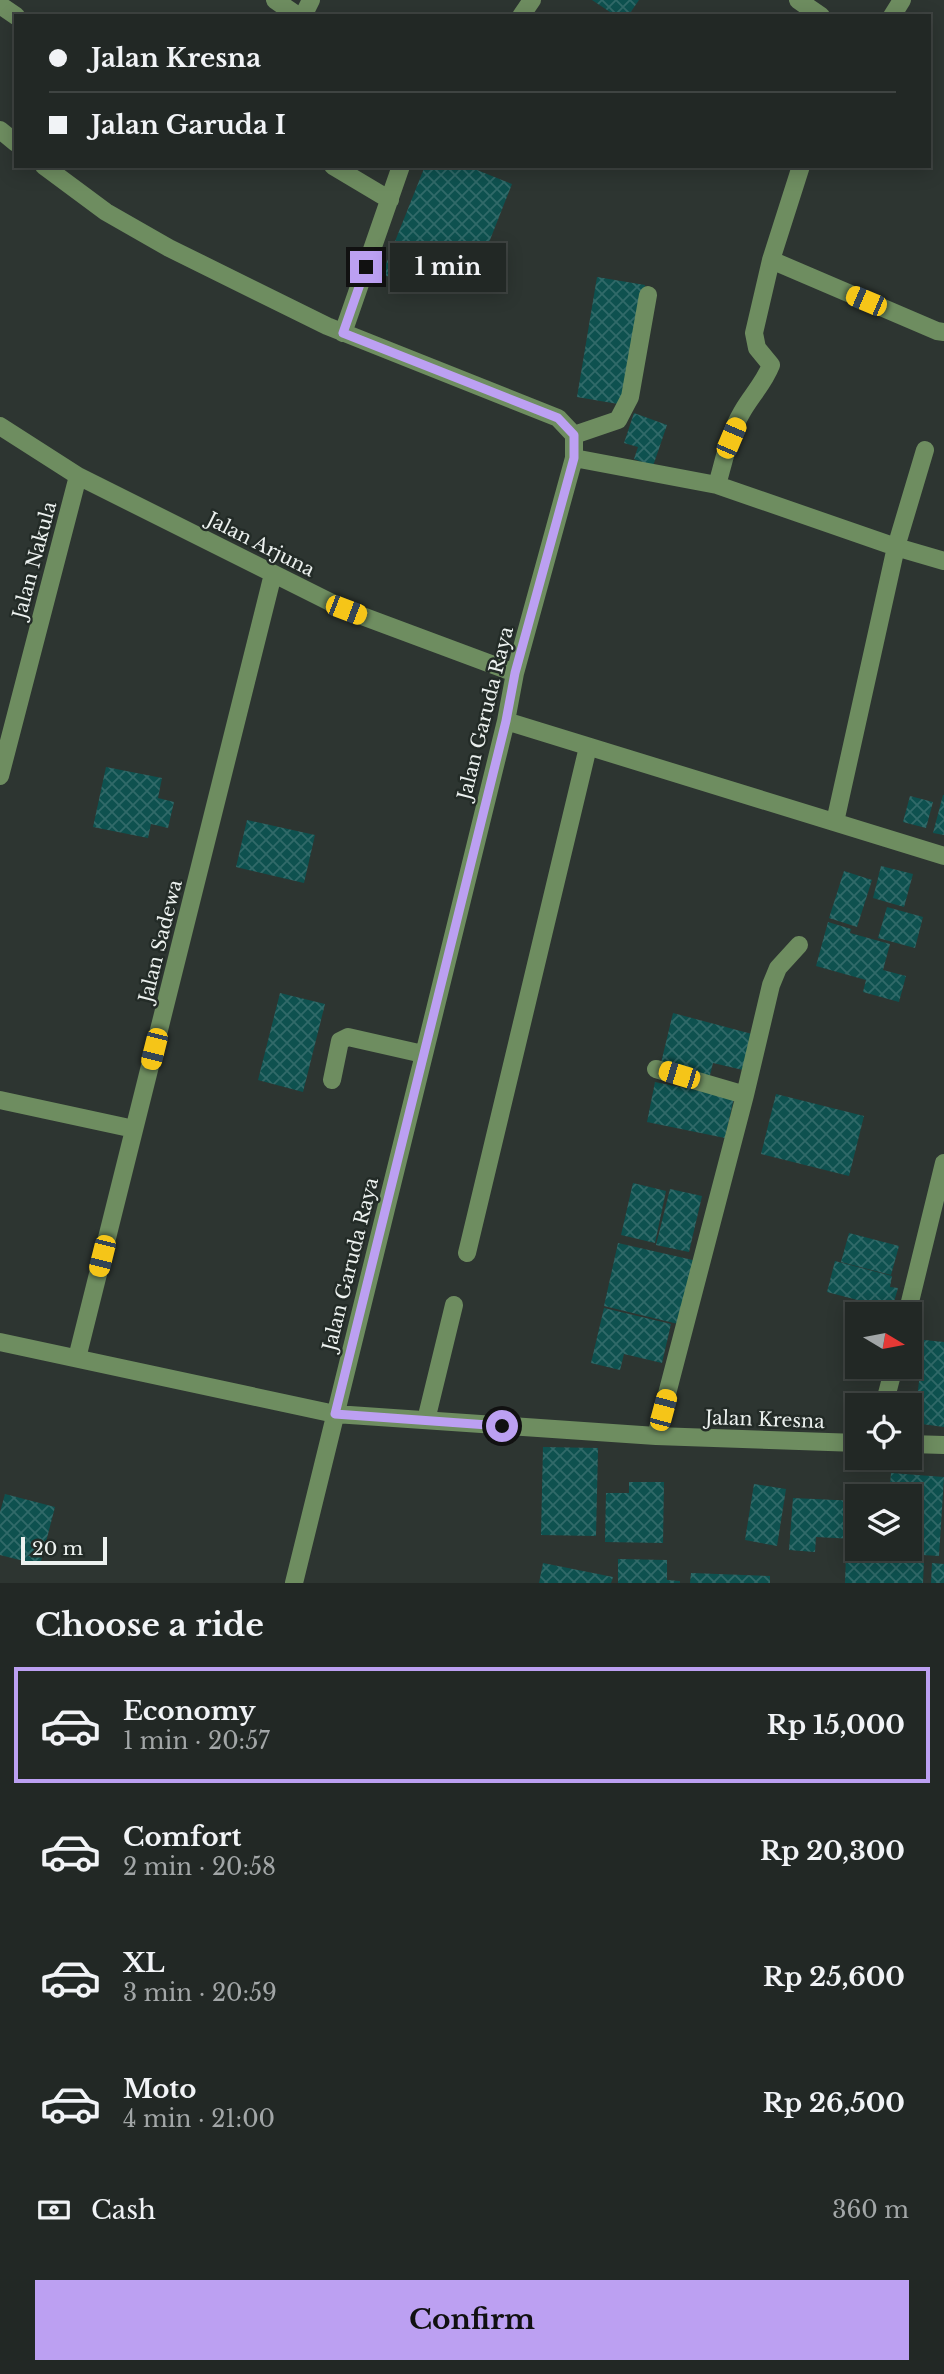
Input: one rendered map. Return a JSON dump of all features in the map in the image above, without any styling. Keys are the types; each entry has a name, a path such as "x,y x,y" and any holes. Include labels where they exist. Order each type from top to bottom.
{"street":[{"path":"275,0 298,14"},
{"path":"798,0 818,14"},
{"path":"0,130 14,141"},
{"path":"47,168 106,212 169,248 343,333 558,418 574,435 618,420 630,397 648,295"},
{"path":"336,168 390,200"},
{"path":"343,333 400,168"},
{"path":"718,485 731,438 741,414 771,365 754,341 771,260 800,168"},
{"path":"771,260 944,332"},
{"name":"Jalan Arjuna","path":"0,426 78,476 346,610 515,673"},
{"name":"Jalan Garuda Raya","path":"294,1583 506,721 515,673 574,458 574,435"},
{"path":"835,822 896,547 925,450"},
{"path":"574,458 718,485 944,561"},
{"name":"Jalan Nakula","path":"0,776 78,476"},
{"name":"Jalan Sadewa","path":"77,1358 273,574"},
{"path":"506,721 944,856"},
{"path":"467,1253 588,747"},
{"path":"656,1436 771,985 778,968 799,945"},
{"path":"332,1080 341,1041 348,1037 423,1054"},
{"path":"656,1069 745,1095"},
{"path":"0,1100 134,1129"},
{"path":"910,1302 944,1163"},
{"path":"426,1420 454,1305"},
{"name":"Jalan Kresna","path":"0,1342 335,1414 656,1436 845,1443"},
{"path":"922,1444 944,1445"}],"building":[{"path":"592,0 639,0 629,14 613,14"},
{"path":"424,168 472,168 512,184 475,278 425,258 414,287 382,274"},
{"path":"597,277 645,285 624,405 577,397"},
{"path":"634,413 667,425 653,466 634,459 638,447 624,443"},
{"path":"106,767 162,778 158,798 174,802 168,828 151,824 148,838 93,827"},
{"path":"944,795 944,835 933,833"},
{"path":"910,796 933,802 926,828 903,822"},
{"path":"247,820 315,835 304,883 236,867"},
{"path":"881,866 913,874 904,907 873,898"},
{"path":"844,871 872,880 857,927 829,918"},
{"path":"887,907 923,917 915,948 878,938"},
{"path":"828,922 851,929 850,933 890,944 883,970 906,976 899,1002 863,992 866,980 816,966"},
{"path":"280,993 325,1004 303,1092 258,1080"},
{"path":"673,1013 752,1034 743,1070 713,1063 709,1079 660,1067"},
{"path":"655,1082 734,1098 725,1138 647,1122"},
{"path":"776,1094 864,1116 849,1176 761,1154"},
{"path":"633,1183 666,1191 655,1243 621,1235"},
{"path":"670,1189 702,1196 689,1252 656,1245"},
{"path":"849,1233 899,1246 891,1275 841,1262"},
{"path":"618,1243 697,1261 682,1325 604,1306"},
{"path":"835,1261 892,1276 890,1287 898,1288 894,1302 865,1302 827,1292"},
{"path":"604,1308 671,1324 662,1363 624,1354 620,1370 591,1363"},
{"path":"924,1340 944,1342 944,1427 922,1424 922,1393 918,1393 919,1379 922,1379"},
{"path":"543,1447 598,1448 596,1536 541,1535"},
{"path":"891,1473 944,1477 939,1556 922,1555 922,1484 890,1484"},
{"path":"629,1482 664,1482 663,1543 605,1542 606,1493 629,1493"},
{"path":"754,1484 786,1489 777,1546 745,1540"},
{"path":"5,1494 55,1507 40,1565 0,1555 0,1512"},
{"path":"793,1498 845,1500 845,1538 816,1537 815,1552 789,1550"},
{"path":"618,1559 667,1560 667,1580 680,1583 618,1583"},
{"path":"924,1560 923,1583 845,1583 846,1561"},
{"path":"543,1563 613,1577 611,1583 539,1583"},
{"path":"932,1563 944,1564 944,1583 931,1583"},
{"path":"691,1573 770,1576 770,1583 690,1583"}],"route":[{"path":"366,267 343,333 558,418 574,435 574,458 515,673 506,721 335,1414 502,1426"}]}
